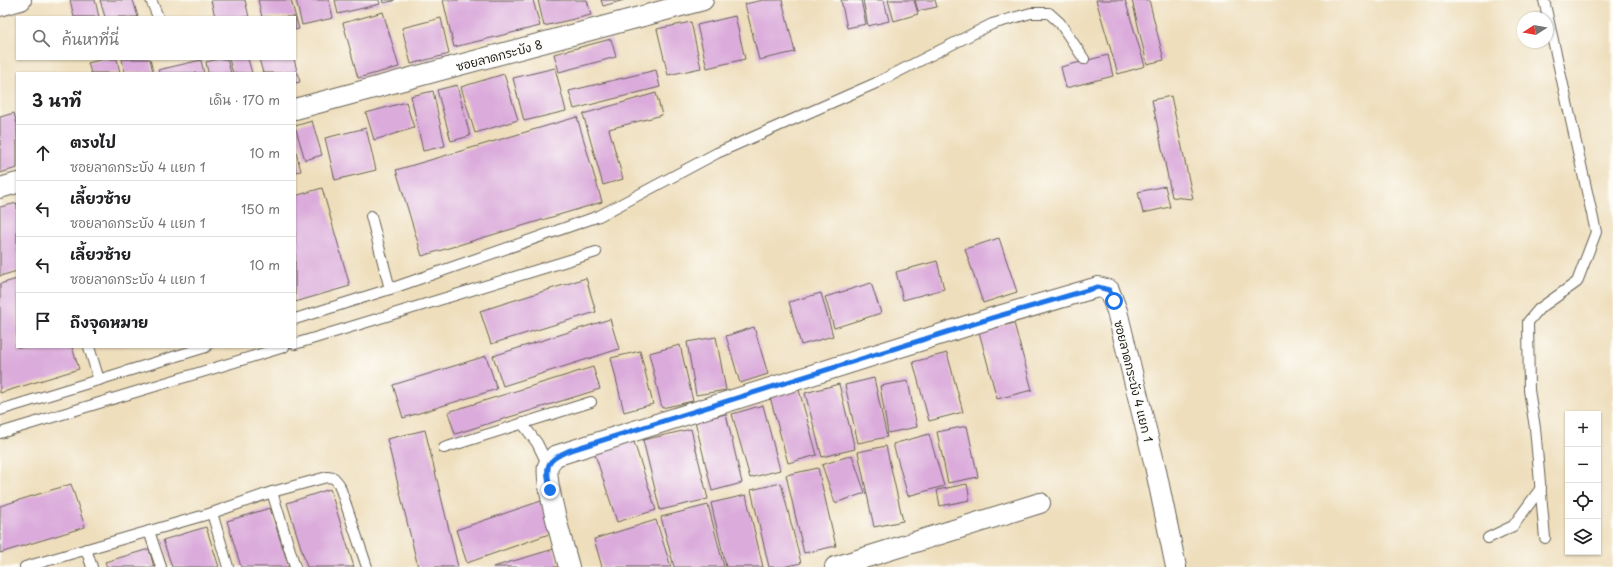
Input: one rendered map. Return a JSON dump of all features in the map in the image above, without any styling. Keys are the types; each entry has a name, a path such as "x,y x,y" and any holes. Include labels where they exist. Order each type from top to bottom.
{"street":[{"path":"0,6 21,0"},
{"name":"ซอยลาดกระบัง 8","path":"296,109 703,0"},
{"path":"0,188 16,183"},
{"name":"ซอยลาดกระบัง 4 แยก 1","path":"548,465 555,456 568,451 984,321 1102,287 1109,290 1117,311 1155,466 1176,567"},
{"path":"548,465 547,472 550,490 569,567"},
{"path":"835,567 1040,503"}],"lane":[{"path":"151,0 158,16"},
{"path":"1544,0 1596,232 1577,282 1539,309 1528,322 1529,390 1535,428 1545,538"},
{"path":"296,319 390,289 599,216 717,153 876,83 992,24 1031,13 1049,13 1060,23 1084,59"},
{"path":"371,216 390,289"},
{"path":"296,344 596,252"},
{"path":"89,348 99,380"},
{"path":"0,410 203,348"},
{"path":"0,433 281,348"},
{"path":"444,448 591,402"},
{"path":"522,423 534,439 548,465"},
{"path":"25,567 212,512 272,492 327,477 334,478 339,484 367,567"},
{"path":"1488,538 1512,526 1541,488"},
{"path":"272,492 295,567"},
{"path":"212,512 228,567"},
{"path":"149,531 161,567"},
{"path":"86,549 92,567"}],"building":[{"path":"70,0 95,0 99,16 74,16"},
{"path":"100,0 133,0 138,16 105,16"},
{"path":"211,0 245,0 249,16 215,16"},
{"path":"258,0 291,0 295,16 262,16"},
{"path":"296,0 329,0 333,18 302,25"},
{"path":"335,0 379,0 380,4 338,14"},
{"path":"382,0 394,0 394,1 383,3"},
{"path":"443,0 533,0 540,26 454,47"},
{"path":"538,0 587,0 591,15 544,26"},
{"path":"601,0 624,0 603,6"},
{"path":"763,0 782,0 795,52 759,60 745,4"},
{"path":"841,0 861,0 866,24 847,28"},
{"path":"863,0 884,0 889,21 868,26"},
{"path":"888,0 914,0 918,14 894,21"},
{"path":"915,0 935,0 937,7 918,11"},
{"path":"1096,0 1125,0 1145,66 1118,74"},
{"path":"1132,0 1149,0 1164,60 1147,64"},
{"path":"383,12 399,67 358,78 343,23"},
{"path":"735,16 745,59 707,68 697,25"},
{"path":"296,18 299,29 296,30"},
{"path":"441,18 449,54 411,64 402,28"},
{"path":"691,22 701,68 668,75 657,29"},
{"path":"611,39 616,57 559,72 554,54"},
{"path":"1108,55 1113,76 1066,88 1061,67"},
{"path":"100,60 117,60 120,72 91,72 88,63"},
{"path":"122,60 150,60 153,72 125,72"},
{"path":"201,60 204,72 159,72 158,70"},
{"path":"214,60 227,60 231,72 208,72 206,62"},
{"path":"229,60 248,60 252,72 233,72"},
{"path":"259,60 294,60 300,82 296,83 296,72 263,72"},
{"path":"555,68 566,111 524,121 513,78"},
{"path":"656,70 660,87 574,109 569,91"},
{"path":"504,74 518,120 475,133 461,87"},
{"path":"457,85 470,136 451,141 437,90"},
{"path":"433,91 445,146 423,151 411,96"},
{"path":"656,93 662,115 609,129 623,179 603,185 583,114"},
{"path":"1171,96 1193,199 1172,197 1152,100"},
{"path":"406,102 414,128 374,140 366,113"},
{"path":"14,113 16,120 16,168 0,173 0,117"},
{"path":"577,117 602,202 422,256 396,170"},
{"path":"312,121 322,155 305,160 296,126"},
{"path":"366,128 376,170 335,180 325,138"},
{"path":"296,152 301,171 296,172"},
{"path":"1165,186 1170,207 1143,213 1138,192"},
{"path":"322,188 350,286 296,302 296,196"},
{"path":"16,203 16,271 0,276 0,207"},
{"path":"999,238 1017,292 983,303 965,249"},
{"path":"937,261 944,289 903,300 896,272"},
{"path":"586,278 596,312 491,344 480,311"},
{"path":"16,279 16,348 72,348 79,369 0,393 0,284"},
{"path":"871,283 881,313 834,328 825,297"},
{"path":"821,293 833,336 801,345 789,302"},
{"path":"610,319 619,349 503,386 493,356"},
{"path":"1014,323 1032,390 997,399 979,332"},
{"path":"754,327 768,374 740,383 726,336"},
{"path":"716,337 726,390 696,395 687,342"},
{"path":"680,345 693,401 662,408 649,353"},
{"path":"640,351 653,404 624,412 611,358"},
{"path":"947,353 963,412 929,421 913,362"},
{"path":"486,356 497,389 403,418 393,385"},
{"path":"593,367 600,389 455,434 448,412"},
{"path":"874,378 887,437 858,443 845,385"},
{"path":"908,381 917,427 888,433 880,386"},
{"path":"839,384 855,449 822,457 805,393"},
{"path":"799,390 817,455 788,463 770,397"},
{"path":"763,405 780,470 750,478 732,414"},
{"path":"726,414 742,483 712,491 695,421"},
{"path":"967,426 978,477 948,483 937,432"},
{"path":"691,429 708,499 660,510 643,440"},
{"path":"425,430 458,567 418,567 387,439"},
{"path":"929,434 944,486 908,496 893,444"},
{"path":"633,439 656,510 617,522 594,451"},
{"path":"886,446 903,521 874,527 858,452"},
{"path":"852,455 865,493 835,503 822,465"},
{"path":"818,468 836,546 804,553 786,475"},
{"path":"781,483 801,563 783,567 769,567 751,490"},
{"path":"71,484 85,527 0,553 0,506"},
{"path":"967,484 970,500 940,506 937,490"},
{"path":"330,489 354,567 307,567 287,503"},
{"path":"746,495 763,567 726,567 711,503"},
{"path":"541,501 552,533 467,563 456,530"},
{"path":"708,505 724,567 674,567 661,517"},
{"path":"270,508 289,567 241,567 227,521"},
{"path":"656,520 671,567 602,567 594,539"},
{"path":"206,527 219,567 172,567 163,540"},
{"path":"149,549 154,567 107,567 105,562"},
{"path":"554,549 559,567 493,567"}],"route":[{"path":"550,490 547,472 548,465 555,456 568,451 992,318 1098,287 1109,290 1114,301"}]}
